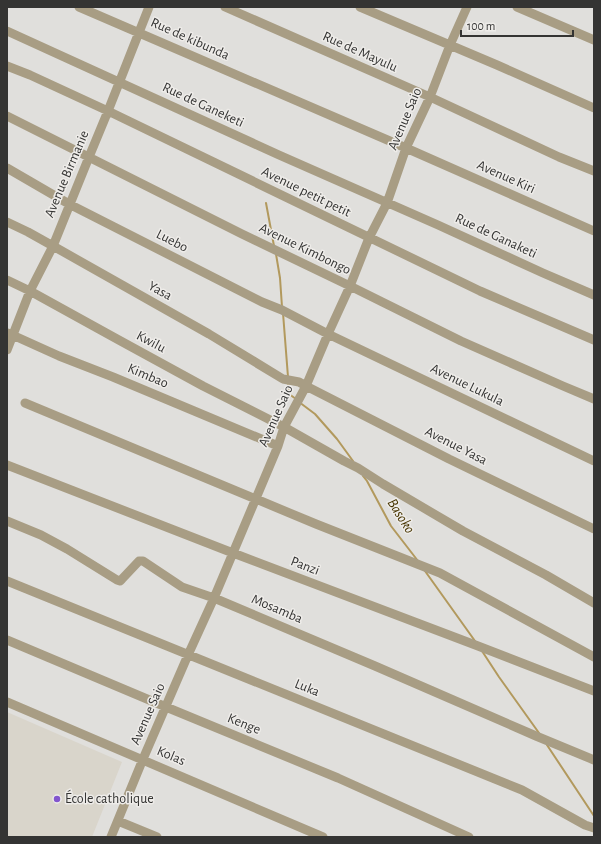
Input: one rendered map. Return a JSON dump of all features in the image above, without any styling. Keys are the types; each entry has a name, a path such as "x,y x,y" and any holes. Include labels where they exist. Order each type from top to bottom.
{"street":[{"name":"Rue de kibunda","path":"80,7 406,148"},
{"name":"Avenue Birmanie","path":"7,350 10,334 52,246 149,7"},
{"name":"Rue de Mayulu","path":"225,7 559,157 594,171"},
{"path":"360,7 594,108"},
{"name":"Avenue Saio","path":"111,837 233,553 278,446 284,427 300,395 302,384 328,334 350,286 369,238 387,203 406,148 430,98 450,45 467,7"},
{"path":"517,7 594,40"},
{"name":"Rue de Ganeketi","path":"7,31 387,203"},
{"name":"Avenue petit petit","path":"7,66 108,111 480,291 594,340"},
{"name":"Avenue Kimbongo","path":"7,116 242,234 461,341 594,399"},
{"name":"Avenue Kiri","path":"406,148 594,231"},
{"name":"Luebo","path":"7,168 69,204 328,334"},
{"name":"Rue de Ganaketi","path":"387,203 594,295"},
{"name":"Yasa","path":"7,222 28,232 208,334 283,379 288,379 302,384"},
{"name":"Kwilu","path":"7,280 30,291 203,386 284,427 358,468 463,531 546,575 594,603"},
{"name":"Kimbao","path":"10,334 59,356 278,446"},
{"name":"Avenue Lukula","path":"328,334 594,461"},
{"name":"Avenue Yasa","path":"302,384 449,459 594,530"},
{"path":"25,403 360,542 440,573 594,657"},
{"name":"Panzi","path":"7,465 594,691"},
{"name":"Mosamba","path":"7,521 41,535 120,581 136,564 142,561 182,587 214,598 594,760"},
{"name":"Luka","path":"7,581 522,790 585,825 594,828"},
{"name":"Kenge","path":"7,640 166,708 338,778 469,837"},
{"name":"Kolas","path":"7,702 323,837"},
{"path":"118,821 157,837"}],"shaded area":[{"name":"École catholique","path":"7,712 122,762 92,837 7,836"}],"waterway":[{"name":"Basoko","path":"266,203 274,246"},
{"name":"Basoko","path":"276,254 280,278 282,307"},
{"name":"Basoko","path":"283,313 288,377"},
{"name":"Basoko","path":"288,383 289,394 296,399"},
{"name":"Basoko","path":"299,402 315,414 337,439 353,461"},
{"name":"Basoko","path":"363,476 391,526 418,561"},
{"name":"Basoko","path":"425,571 475,641"},
{"name":"Basoko","path":"482,651 539,733"},
{"name":"Basoko","path":"547,745 594,816"}],"place":[{"name":"École catholique","path":"57,799"}]}
